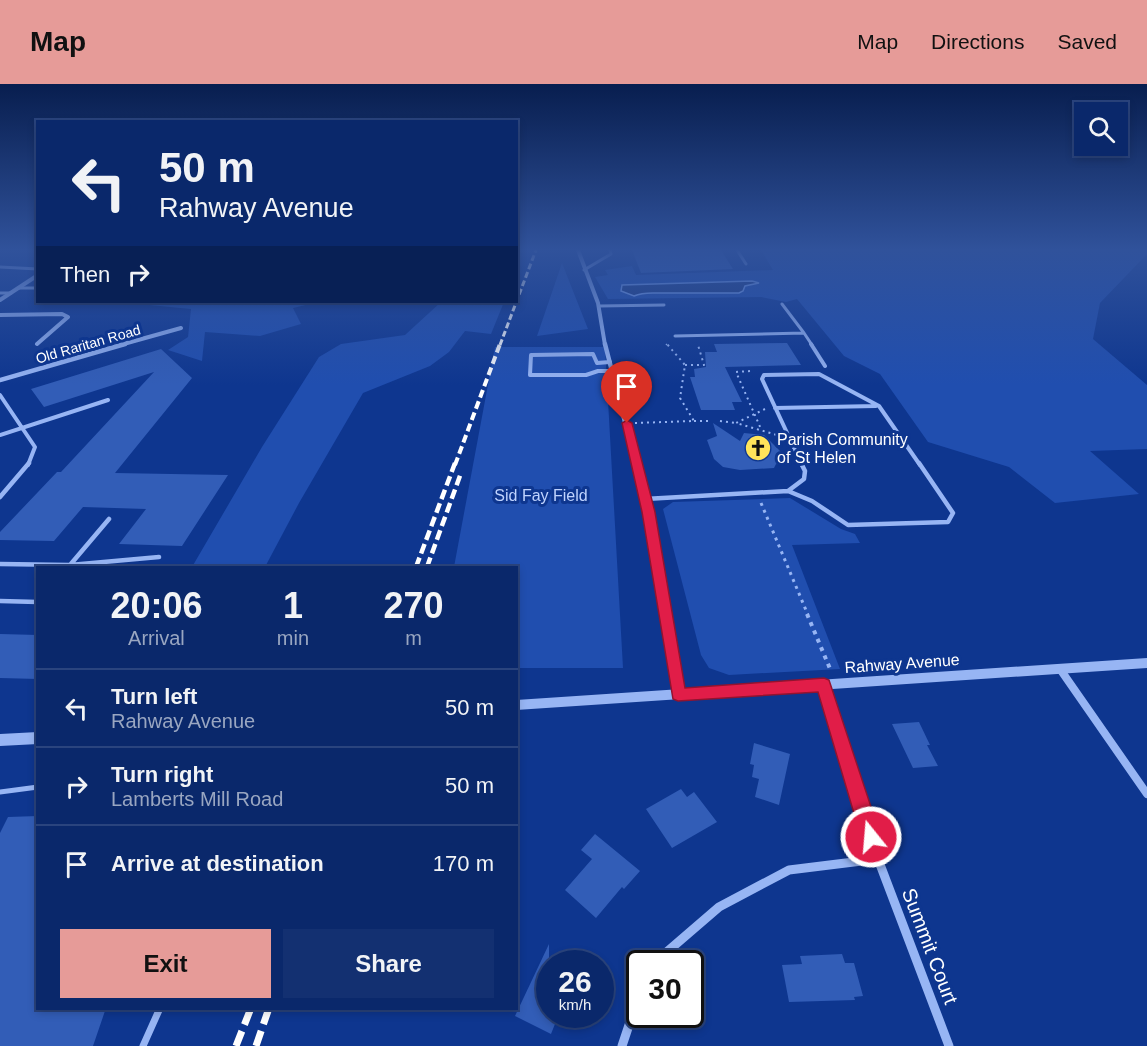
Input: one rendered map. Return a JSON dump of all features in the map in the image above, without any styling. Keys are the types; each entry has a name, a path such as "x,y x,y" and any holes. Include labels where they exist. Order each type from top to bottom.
{"street":[{"path":"594,295 599,306 612,371 645,499 678,695"},
{"path":"0,315 62,314 68,317 37,344"},
{"name":"Old Raritan Road","path":"0,380 181,328"},
{"name":"Rahway Avenue","path":"518,705 1147,663"},
{"path":"1060,669 1147,794"},
{"name":"Summit Court","path":"830,685 878,859 949,1046"},
{"path":"0,740 36,738"},
{"path":"669,950 719,907 789,870 878,859"},
{"path":"622,1046 628,1028"}],"lane":[{"path":"782,304 825,366"},
{"path":"599,306 664,305"},
{"path":"675,336 804,333"},
{"path":"610,362 597,363 593,354 531,355 530,375 586,375 598,371 612,371"},
{"path":"645,499 788,491 812,501 848,525 948,522 953,513 879,406 819,374 764,375 762,379 805,471 804,479 788,491"},
{"path":"0,395 35,447 27,468 0,496"},
{"path":"0,435 108,400"},
{"path":"776,408 879,406"},
{"path":"69,566 109,519"},
{"path":"0,564 69,566 159,557"},
{"path":"0,601 36,602"},
{"path":"0,792 36,787"},
{"path":"143,1046 159,1010"}],"path":[{"path":"671,338 666,345 685,365 685,377 679,393 680,404 694,422"},
{"path":"685,365 704,365 695,338"},
{"path":"760,371 736,372 761,430"},
{"path":"736,423 768,408"},
{"path":"627,423 712,421"},
{"path":"720,421 736,423 782,437 777,427"},
{"path":"757,493 830,685"}],"green space":[{"path":"551,295 575,295 588,329 537,336"},
{"path":"606,295 1108,295 1100,303 1093,339 1147,385 1147,449 1090,451 1139,494 1055,503 1009,467 928,442 880,374 844,356 797,299 786,302 761,297 608,299"},
{"path":"128,303 314,303 293,308 301,324 260,336 205,332 202,361 168,350 188,337 191,309"},
{"path":"440,303 504,303 491,334 465,331 449,352 430,366 363,393 266,566 193,566 262,447 319,357 341,344 405,335"},
{"name":"Sid Fay Field","path":"495,347 605,347 623,668 518,668 518,566 454,566"},
{"path":"790,498 841,529 855,534 860,543 792,545 840,669 729,675 709,668 701,655 663,509 673,502"}],"building":[{"path":"787,343 801,365 725,367 742,402 732,402 735,410 701,410 690,377 695,377 694,369 706,367 705,352 717,352 714,344"},
{"path":"161,349 192,378 115,473 228,475 182,546 119,544 146,509 83,507 54,541 0,540 0,532 57,472 61,472 154,372 44,407 31,389"},
{"path":"713,423 740,441 744,433 764,435 782,453 783,465 776,464 774,468 740,470 723,467 714,459 707,440 717,436"},
{"path":"0,634 36,635 36,679 0,678"},
{"path":"919,722 938,766 913,768 892,724"},
{"path":"754,743 790,754 779,805 755,797 759,779 752,777 754,765 750,764"},
{"path":"681,789 687,797 694,792 717,822 672,848 646,809"},
{"path":"36,816 36,1010 105,1010 93,1046 0,1046 0,833 8,817"},
{"path":"595,834 640,871 624,889 622,887 596,918 565,890 592,859 581,850"},
{"path":"842,954 845,963 854,963 863,996 854,997 855,1000 789,1002 782,965 802,964 800,956"},
{"path":"536,972 536,1026 515,1016"},
{"path":"539,1028 553,1028 551,1034"}],"railway":[{"path":"500,345 516,303"},
{"path":"455,465 500,344"},
{"path":"416,566 455,463"},
{"path":"427,566 461,473"},
{"path":"236,1046 250,1010"},
{"path":"256,1046 268,1010"}],"place":[{"name":"Parish Community of St Helen","path":"758,448"}],"route":[{"path":"627,423 648,512 678,695 824,685 871,837"}]}
